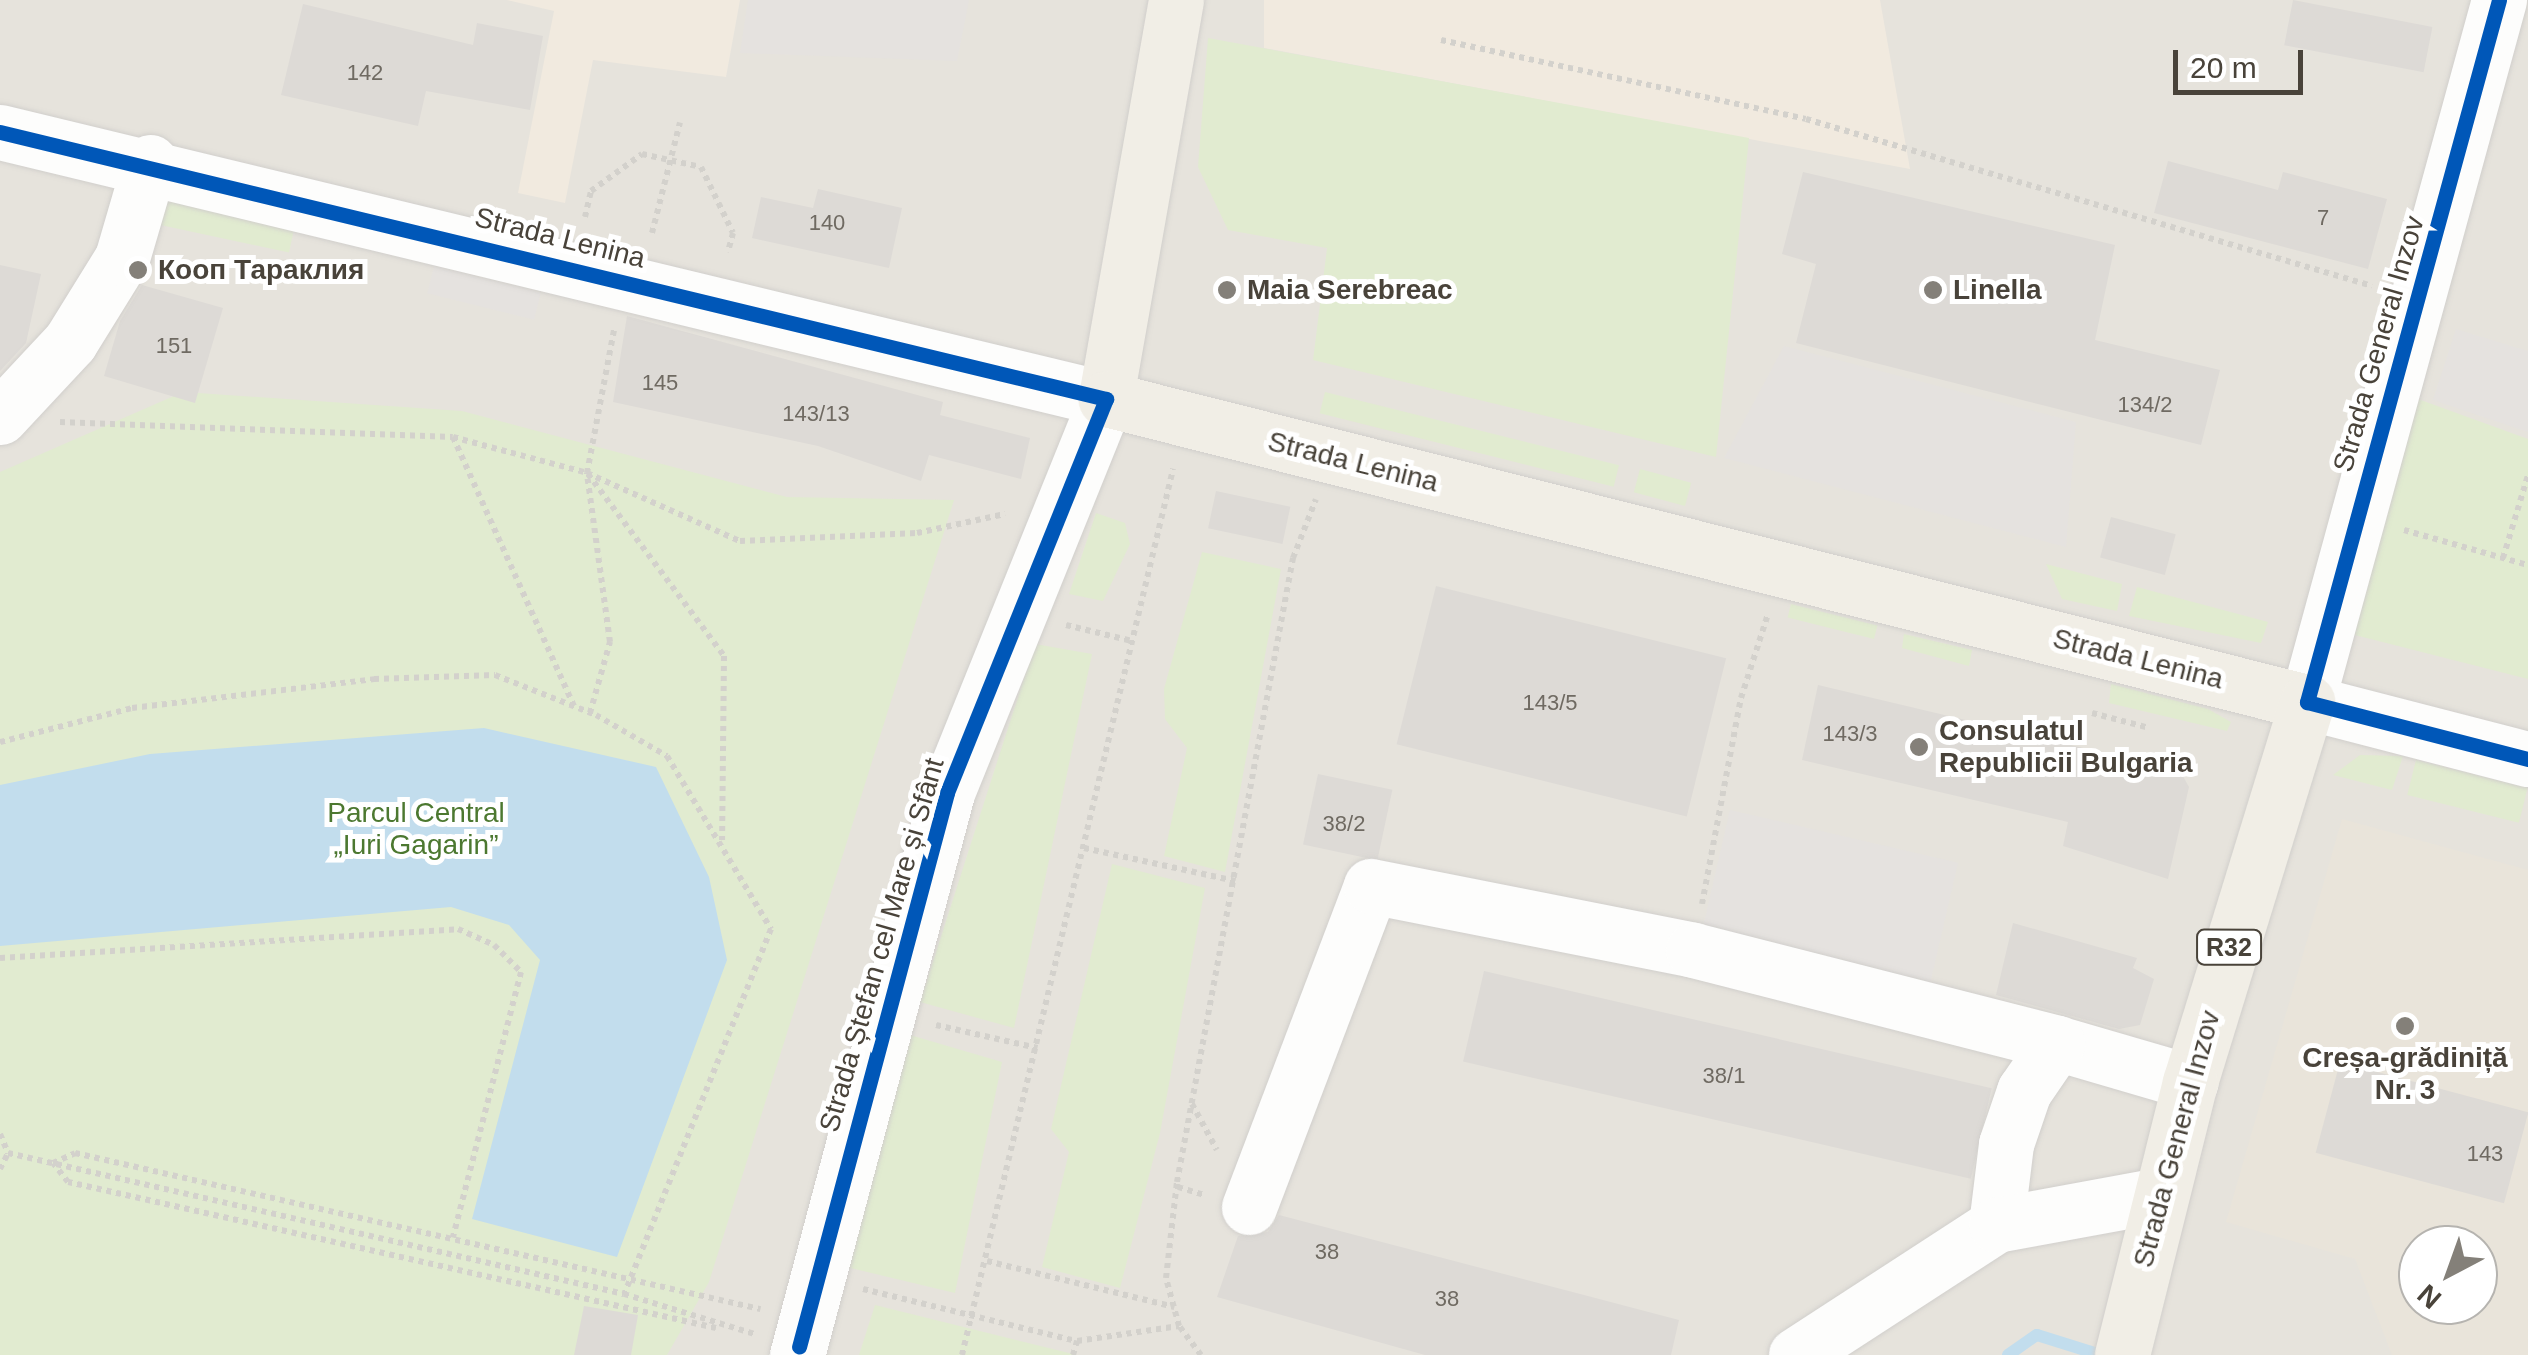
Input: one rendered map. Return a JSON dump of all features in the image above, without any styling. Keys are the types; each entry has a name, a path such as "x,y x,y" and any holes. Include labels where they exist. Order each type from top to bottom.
{"main road":[{"name":"Strada Ștefan cel Mare și Sfânt","path":"1106,399 1176,0"},
{"name":"Strada Lenina","path":"1106,399 2307,702"},
{"name":"Strada General Inzov","path":"2122,1355 2190,1082 2307,702"}],"street":[{"name":"Strada General Inzov","path":"2307,702 2498,0"},
{"name":"Strada Lenina","path":"0,132 150,162 1106,399"},
{"path":"0,418 70,342 122,258 150,162"},
{"name":"Strada Ștefan cel Mare și Sfânt","path":"804,1325 947,793 1063,494 1106,399"},
{"name":"Strada Lenina","path":"2307,702 2528,759"},
{"path":"1249,1207 1371,886 1693,950 2057,1043 2190,1082"},
{"path":"1996,1225 2006,1144 2024,1091 2057,1043"},
{"path":"1796,1355 1996,1225 2160,1195"}],"path":[{"path":"1441,40 1806,119 2416,300"},
{"path":"652,233 680,122"},
{"path":"585,217 591,191 642,154 701,166 733,232 728,252"},
{"path":"590,713 610,642 587,473 618,310"},
{"path":"0,418 214,433 454,437 587,473 740,542 917,533 1063,494"},
{"path":"454,437 574,707"},
{"path":"1200,1355 1179,1326 1166,1278 1177,1182 1293,558 1336,457"},
{"path":"962,1355 1173,468"},
{"path":"587,473 724,656 722,840"},
{"path":"2502,558 2528,475"},
{"path":"2382,524 2528,565"},
{"path":"1693,950 1742,698 1782,569"},
{"path":"1020,613 1132,642"},
{"path":"0,742 132,708 374,679 495,676 590,713 668,756 722,840 771,929 624,1294"},
{"path":"2092,713 2148,728"},
{"path":"1084,848 1235,881"},
{"path":"0,958 458,929 494,945 521,972 453,1237"},
{"path":"887,1013 1037,1048"},
{"path":"0,1134 8,1154 0,1169"},
{"path":"53,1163 75,1153 631,1277 804,1325"},
{"path":"8,1154 624,1294 804,1325 973,1317 1077,1341 1179,1326"},
{"path":"53,1163 68,1182 716,1328"},
{"path":"987,1261 1174,1308"},
{"path":"1073,1355 1077,1341"}],"shaded area":[{"path":"0,0 2528,0 2528,1355 0,1355"},
{"path":"507,0 740,0 726,77 593,60 565,203 518,193 554,11"},
{"path":"748,0 969,0 957,61 740,53"},
{"path":"1264,0 1880,0 1910,169 1264,48"},
{"path":"434,266 541,293 534,320 427,293"},
{"path":"2456,329 2528,351 2528,432 2433,400"},
{"path":"1784,346 2076,422 2066,547 1724,458"},
{"path":"1730,810 1958,863 1927,999 1699,946"},
{"name":"Creșa-grădiniță Nr. 3","path":"2342,819 2528,870 2528,1355 2392,1355 2355,1259 2226,1222"}],"green space":[{"path":"1208,38 1749,138 1716,457 1313,360 1327,248 1228,230 1198,167"},
{"path":"163,196 295,224 289,252 157,224"},
{"name":"Parcul Central „Iuri Gagarin”","path":"183,392 462,411 787,497 954,500 709,1282 667,1355 0,1355 0,472"},
{"path":"1325,392 1619,465 1614,487 1320,413"},
{"path":"2418,399 2528,439 2528,679 2343,632"},
{"path":"1640,469 1691,483 1685,506 1634,492"},
{"path":"1096,513 1125,523 1130,544 1103,601 1069,594"},
{"path":"1202,552 1281,569 1225,872 1164,856 1187,748 1165,719 1164,689"},
{"path":"2046,564 2122,584 2117,611 2062,599"},
{"path":"2137,587 2268,622 2261,643 2129,616"},
{"path":"1791,604 1877,626 1874,639 1788,618"},
{"path":"1904,634 1972,650 1969,666 1902,648"},
{"path":"1035,644 1092,654 1014,1028 920,1002"},
{"path":"2111,684 2208,709 2231,722 2227,731 2109,703"},
{"path":"2360,755 2403,756 2392,790 2333,775"},
{"path":"2416,760 2528,788 2519,823 2407,795"},
{"path":"1112,864 1205,888 1160,1133 1120,1288 1042,1267 1069,1152 1051,1129"},
{"path":"910,1035 1002,1062 955,1293 838,1265"},
{"path":"875,1305 1077,1355 859,1355"}],"water":[{"path":"484,728 656,767 709,877 727,960 617,1257 472,1219 540,960 509,925 451,907 0,946 0,785 150,754"}],"building":[{"path":"2293,0 2432,27 2424,72 2284,45"},
{"path":"303,4 473,45 477,23 543,36 530,110 426,91 418,126 281,95"},
{"path":"2168,161 2278,190 2283,172 2387,199 2368,269 2154,213"},
{"path":"1803,172 2115,245 2095,340 2220,370 2201,445 1796,343 1816,264 1782,254"},
{"path":"818,189 902,208 889,268 752,238 761,197 813,208"},
{"path":"0,265 41,274 26,343 0,371"},
{"path":"142,285 223,308 195,403 104,376 120,321"},
{"path":"627,316 943,402 940,415 1030,438 1021,479 929,455 921,481 818,446 613,402"},
{"path":"1216,491 1290,507 1282,544 1208,528"},
{"path":"2111,517 2176,534 2165,575 2100,558"},
{"path":"1436,586 1726,658 1687,816 1397,744"},
{"path":"1818,685 2180,771 2189,787 2168,879 2063,846 2068,822 1802,760"},
{"path":"1318,774 1392,790 1377,860 1303,844"},
{"path":"2013,923 2137,958 2133,968 2154,979 2140,1025 2119,1029 1996,995"},
{"path":"1484,971 1992,1088 1971,1179 1463,1062"},
{"path":"2340,1062 2528,1112 2504,1203 2316,1153"},
{"path":"1279,1215 1679,1320 1671,1355 1425,1355 1217,1297 1238,1236 1268,1232"},
{"path":"584,1306 638,1315 631,1355 574,1355"}],"waterway":[{"path":"2008,1355 2037,1335 2101,1355"}],"cycle path":[{"path":"2499,0 2307,702 2528,759"},
{"path":"0,132 1106,399 947,793 799,1347"}],"place":[{"name":"Кооп Тараклия","path":"138,270"},
{"name":"Maia Serebreac","path":"1227,290"},
{"name":"Linella","path":"1933,290"},
{"name":"Consulatul Republicii Bulgaria","path":"1919,747"},
{"name":"Creșa-grădiniță Nr. 3","path":"2405,1026"}]}
